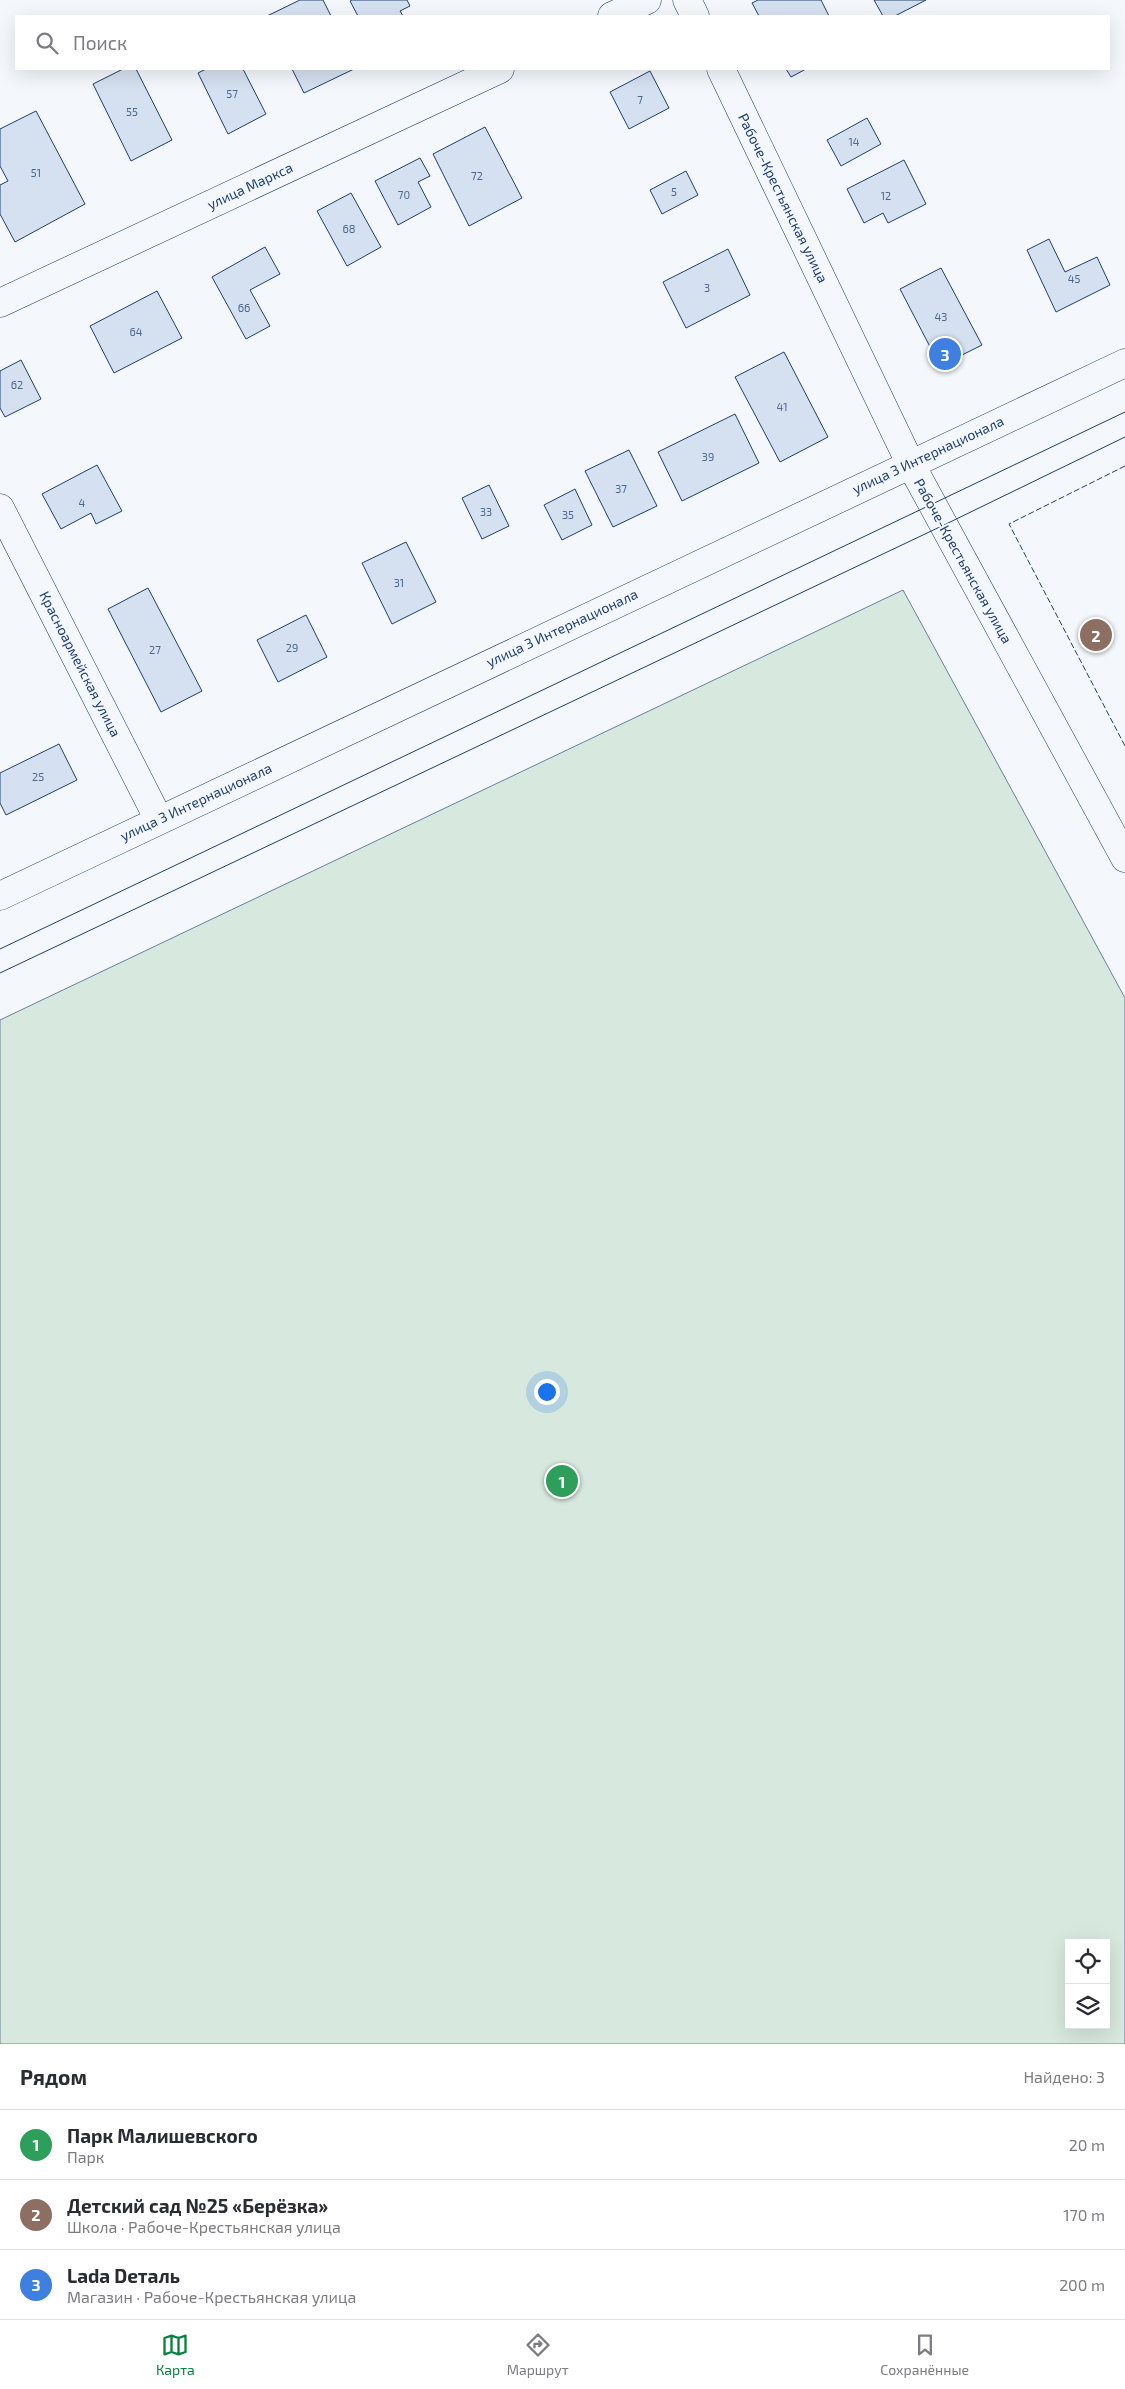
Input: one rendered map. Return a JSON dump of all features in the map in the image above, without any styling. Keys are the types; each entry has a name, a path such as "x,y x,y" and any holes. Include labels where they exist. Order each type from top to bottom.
{"main road":[{"path":"614,15 647,0"},
{"path":"688,0 695,15"},
{"name":"улица Маркса","path":"0,303 498,70"},
{"name":"Рабоче-Крестьянская улица","path":"720,70 910,463 1125,858"},
{"name":"улица 3 Интернационала","path":"0,896 1125,362"},
{"name":"Красноармейская улица","path":"0,508 160,820"}],"shaded area":[{"path":"903,590 1125,998 1125,2044 0,2044 0,1020"}],"building":[{"path":"300,0 323,0 330,15 269,15"},
{"path":"407,0 410,6 400,11 402,15 357,15 350,1"},
{"path":"758,0 821,0 828,15 758,15 752,3"},
{"path":"874,0 926,0 897,15 882,15"},
{"path":"121,70 137,70 172,140 131,161 93,84"},
{"path":"204,70 244,70 266,114 228,134 198,73"},
{"path":"292,70 352,70 304,93"},
{"path":"787,70 804,70 791,77"},
{"path":"650,71 669,108 629,129 610,92"},
{"path":"36,111 85,204 15,242 0,214 0,185 8,181 0,166 0,129"},
{"path":"867,118 881,144 841,166 827,140"},
{"path":"485,127 522,198 469,226 433,154"},
{"path":"420,158 430,176 418,182 431,207 398,225 375,181"},
{"path":"904,160 926,204 888,223 883,213 864,223 847,189"},
{"path":"686,171 698,195 662,214 650,190"},
{"path":"351,193 381,247 347,266 317,211"},
{"path":"1049,239 1065,272 1097,257 1110,285 1056,312 1027,250"},
{"path":"265,247 280,274 250,290 270,326 246,339 212,277"},
{"path":"728,249 750,295 686,328 663,282"},
{"path":"941,268 982,345 940,366 900,289"},
{"path":"157,291 182,338 114,373 90,326"},
{"path":"784,352 828,437 780,462 735,377"},
{"path":"21,360 41,399 5,417 0,408 0,371"},
{"path":"735,414 759,463 682,501 658,452"},
{"path":"629,450 657,506 613,527 585,471"},
{"path":"97,465 122,511 96,524 91,513 61,529 42,494"},
{"path":"489,485 509,526 482,539 462,498"},
{"path":"575,489 592,525 562,540 544,505"},
{"path":"406,542 436,602 392,624 362,563"},
{"path":"148,588 202,691 161,712 108,609"},
{"path":"306,615 327,657 278,682 257,640"},
{"path":"59,744 77,780 6,815 0,803 0,773"}],"tram line":[{"path":"0,949 1125,412"},
{"path":"0,973 944,525 1125,437"}],"fence":[{"path":"1125,466 1009,524 1125,746"}],"place":[{"name":"Lada Dеталь","path":"945,354"},
{"name":"Детский сад №25 «Берёзка»","path":"1096,635"},
{"name":"Парк Малишевского","path":"562,1481"}]}
